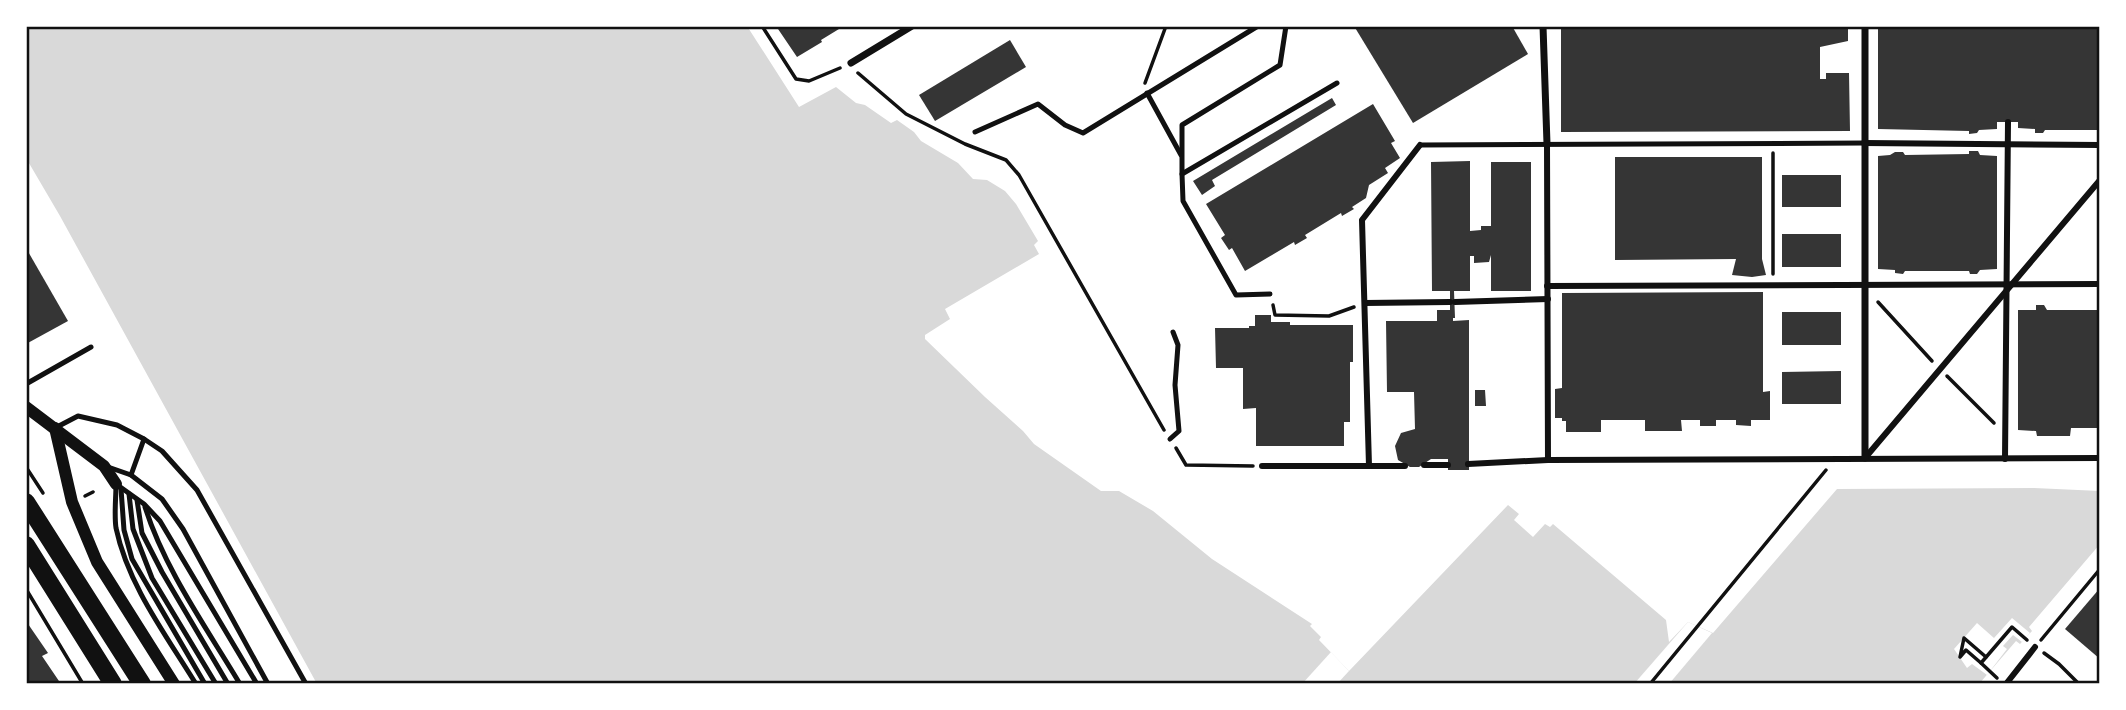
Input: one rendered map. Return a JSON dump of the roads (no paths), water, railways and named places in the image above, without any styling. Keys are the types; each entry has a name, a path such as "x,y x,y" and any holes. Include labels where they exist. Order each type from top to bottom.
{"highway":[{"path":"26,502 142,684"},
{"path":"26,545 113,684"}],"street":[{"path":"851,63 912,26"},
{"path":"1543,26 1547,144 1548,460"},
{"path":"1865,26 1865,458"},
{"path":"2005,459 2008,122"},
{"path":"1864,143 2100,145"},
{"path":"1369,466 1362,220 1420,145"},
{"path":"1865,458 2100,180"},
{"path":"1547,286 2100,284"},
{"path":"1366,303 1548,299"},
{"path":"26,407 104,466 119,487"},
{"path":"55,428 72,502 97,562 174,684"},
{"path":"1468,464 1548,460 2100,457"},
{"path":"1424,465 1448,465"},
{"path":"1262,466 1405,466"},
{"path":"2006,684 2035,647"}],"lane":[{"path":"975,132 1038,104 1065,125 1083,133 1258,26"},
{"path":"1270,294 1236,295 1183,201 1182,125 1280,65 1286,26"},
{"path":"1182,174 1337,83"},
{"path":"1147,93 1182,158"},
{"path":"1420,145 1864,143"},
{"path":"1170,439 1179,431 1175,385 1178,345 1173,332"},
{"path":"26,384 91,347"},
{"path":"55,428 78,416 117,425 162,451 197,491 306,684"},
{"path":"131,475 144,439"},
{"path":"104,466 131,475 162,499 183,529 268,684"},
{"path":"119,487 144,504 172,538 257,684"},
{"path":"119,487 124,530 132,559 205,684"},
{"path":"119,487 116,526 126,561 196,684"},
{"path":"129,494 133,530 152,578 216,684"},
{"path":"137,499 142,533 228,684"},
{"path":"144,504 153,532 172,569 240,684"}]}
